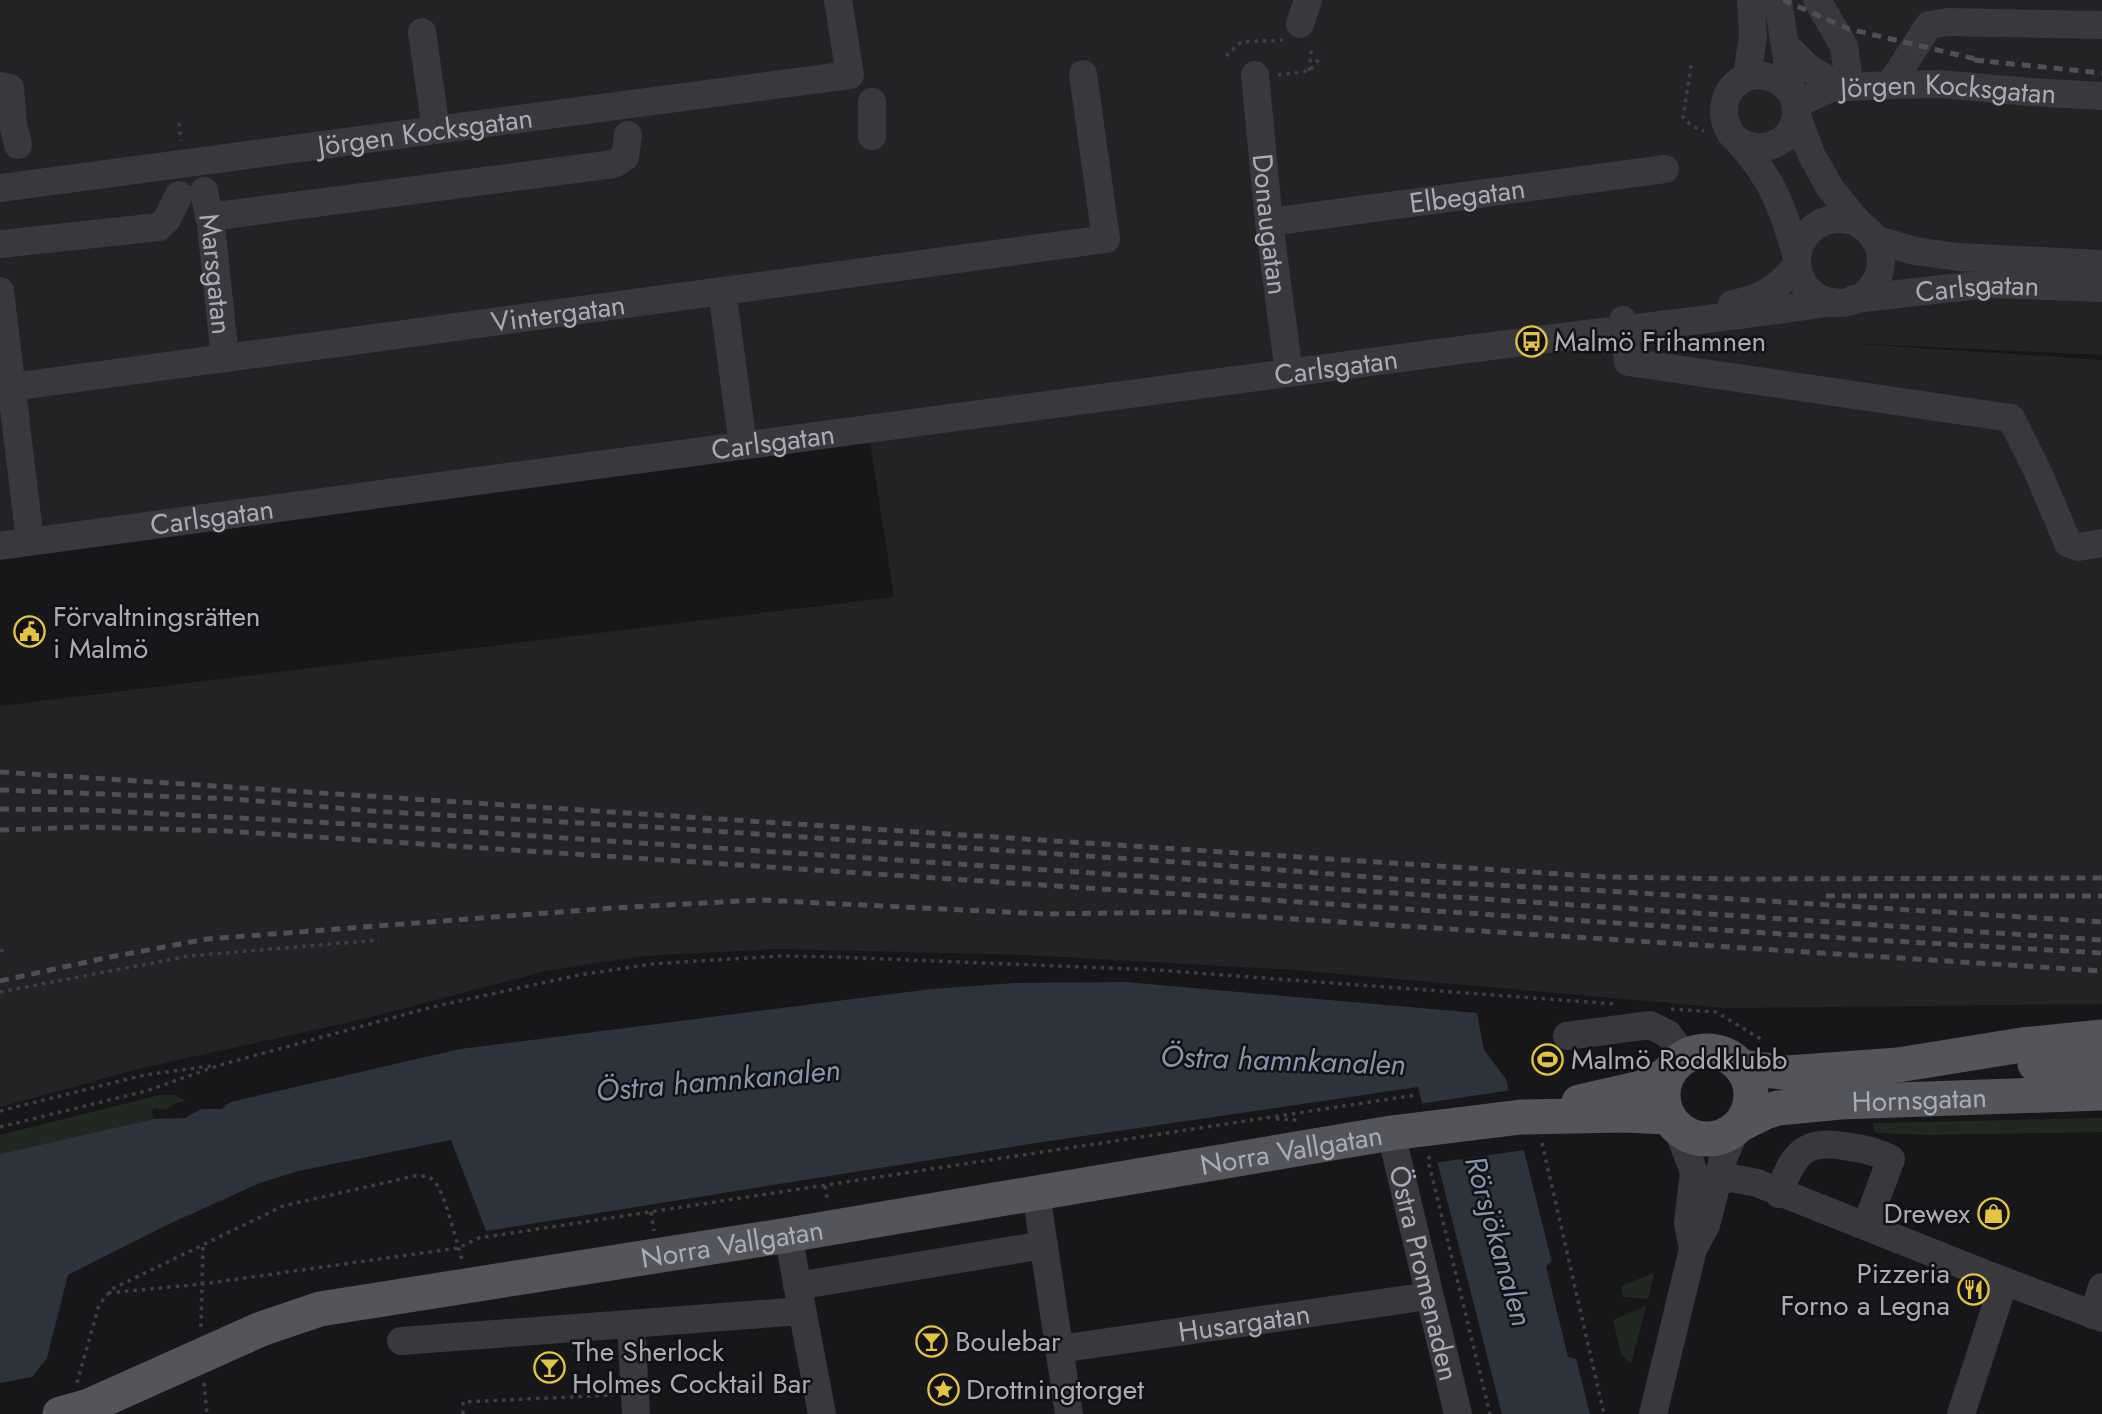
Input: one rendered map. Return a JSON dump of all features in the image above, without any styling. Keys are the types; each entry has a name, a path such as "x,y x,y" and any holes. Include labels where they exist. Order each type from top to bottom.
{"main road":[{"name":"Hornsgatan","path":"1531,1128 1641,1088 1700,1052 1718,1052 1741,1068 1788,1073 1898,1065 2022,1045 2102,1037"},
{"path":"1898,1065 2102,1063"},
{"path":"1672,1122 1663,1096 1677,1065"},
{"path":"1738,1127 1748,1113 1751,1101 1749,1083 1741,1068"},
{"name":"Hornsgatan","path":"1531,1128 1624,1115 1672,1122 1688,1135 1713,1139 1765,1112 1779,1108 1840,1102 2102,1093"},
{"name":"Norra Vallgatan","path":"67,1401 89,1406 261,1329 320,1309 788,1235 1415,1128 1531,1128"}],"street":[{"name":"Jörgen Kocksgatan","path":"0,188 850,75 838,0"},
{"path":"1747,77 1753,35 1751,0"},
{"path":"1737,140 1748,146 1765,148 1777,144 1787,136 1795,104 1783,83 1760,74 1747,77 1730,90 1724,105 1726,124 1737,140 1762,171 1779,199 1800,276 1808,289 1822,299 1844,301 1867,291 1879,271 1880,255 1867,232 1830,188 1811,154 1795,104 1778,0"},
{"path":"1785,45 1807,67 1846,87 1844,46 1818,0"},
{"path":"1890,85 1929,25 1948,22 2102,24"},
{"path":"422,32 436,131"},
{"name":"Vintergatan","path":"12,387 1106,239 1083,74"},
{"name":"Donaugatan","path":"1255,75 1269,222 1289,373"},
{"name":"Jörgen Kocksgatan","path":"1795,104 1831,88 1890,85 1940,84 2102,96"},
{"path":"0,86 10,88 18,145"},
{"path":"872,102 872,136"},
{"name":"Jörgen Kocksgatan","path":"197,201 614,164 625,157 628,135"},
{"name":"Elbegatan","path":"1269,222 1665,169"},
{"path":"0,244 159,227 197,201"},
{"name":"Marsgatan","path":"197,201 225,358"},
{"path":"1797,260 1802,240 1821,223 1841,219 1867,232"},
{"name":"Carlsgatan","path":"1867,232 1915,251 1958,257 2102,264"},
{"name":"Carlsgatan","path":"0,546 1547,338 1758,297 1776,289 1797,260"},
{"name":"Carlsgatan","path":"1623,324 1757,314 1988,284 2102,288"},
{"path":"0,291 30,541"},
{"path":"722,291 743,445"},
{"path":"1623,324 1628,362 2011,418 2038,470 2068,543 2078,547 2102,543"},
{"path":"1567,1036 1641,1025 1656,1018 1668,1034 1677,1065"},
{"path":"1672,1122 1694,1172 1688,1223 1693,1249"},
{"path":"1653,1414 1693,1249 1706,1225 1717,1181 1738,1127"},
{"name":"Östra Promenaden","path":"1415,1128 1429,1296 1458,1414"},
{"path":"1768,1188 1799,1154 1814,1144 1837,1144 1874,1151 1891,1159 1866,1226"},
{"path":"1717,1181 1732,1178 1768,1188 2097,1317 2102,1287"},
{"path":"1036,1193 1069,1414"},
{"path":"788,1235 821,1414"},
{"name":"Norra Vallgatan","path":"401,1341 631,1325 800,1298 1044,1245"},
{"path":"1961,1414 2004,1282"},
{"name":"Husargatan","path":"1059,1349 1429,1296"},
{"path":"631,1325 636,1404"}],"path":[{"path":"1226,57 1241,42 1298,21"},
{"path":"1255,75 1309,71 1322,56"},
{"path":"0,992 189,956 379,940"},
{"path":"0,1127 146,1091 220,1065 432,1007 579,975 652,964 781,956 999,962 1157,970 1656,1018 1716,1012 1764,1042"},
{"path":"0,1111 144,1075 220,1065"},
{"path":"108,1293 202,1284 458,1248 479,1238 825,1186 1415,1128 1428,1160 1490,1414"},
{"path":"1531,1128 1604,1414"},
{"path":"67,1401 99,1305 112,1289 283,1206 414,1176 427,1176 435,1182 439,1191 465,1270"},
{"path":"825,1186 829,1212"},
{"path":"651,1212 655,1240"},
{"path":"200,1339 203,1245"},
{"path":"204,1378 207,1414"},
{"path":"463,1414 463,1402 636,1404"}],"shaded area":[{"path":"0,0 2102,0 2102,355 1845,343 2102,360 2102,1004 1727,1008 1295,970 1027,955 779,949 642,956 546,971 363,1019 142,1068 0,1107 0,706 894,597 869,436 0,542"},
{"path":"160,1095 175,1095 186,1101 175,1103 166,1110 155,1108 151,1111 154,1119 0,1154 0,1135"},
{"path":"2102,1118 2102,1132 1930,1135 1875,1133 1873,1123"},
{"path":"1654,1273 1648,1299 1623,1297 1621,1286"},
{"path":"1646,1306 1631,1364 1621,1354 1613,1320"}],"water":[{"path":"1125,982 1477,1013 1484,1050 1506,1079 1590,1414 1502,1414 1418,1087 1036,1143 486,1231 451,1140 298,1171 260,1183 169,1224 68,1275 47,1358 32,1377 0,1383 0,1154 154,1119 185,1118 201,1109 222,1109 230,1102 460,1049 931,989 1015,983"}],"pier":[{"path":"1512,1090 1525,1150 1434,1163 1419,1104"},
{"path":"1553,1256 1579,1360 1568,1357 1546,1266"}],"railway":[{"path":"1783,0 1849,29 1984,61"},
{"path":"1974,60 2102,73"},
{"path":"0,772 1606,877 2102,878"},
{"path":"0,790 235,799 371,811 668,828 1435,882 2102,922"},
{"path":"0,809 92,810 369,825 2102,940"},
{"path":"0,830 90,827 226,831 2102,953"},
{"path":"1826,896 2102,896"},
{"path":"0,981 207,939 612,908 760,900 1046,914 1185,912 2102,971"}],"place":[{"name":"Malmö Frihamnen","path":"1531,341"},
{"name":"Förvaltningsrätten i Malmö","path":"30,632"},
{"name":"Malmö Roddklubb","path":"1548,1059"},
{"name":"Drewex","path":"1993,1213"},
{"name":"Pizzeria Forno a Legna","path":"1973,1289"},
{"name":"Boulebar","path":"932,1341"},
{"name":"The Sherlock Holmes Cocktail Bar","path":"549,1367"},
{"name":"Drottningtorget","path":"943,1389"}],"water label":[{"name":"Östra hamnkanalen","path":"1283,1060"},
{"name":"Östra hamnkanalen","path":"718,1080"},
{"name":"Rörsjökanalen","path":"1499,1241"}]}
